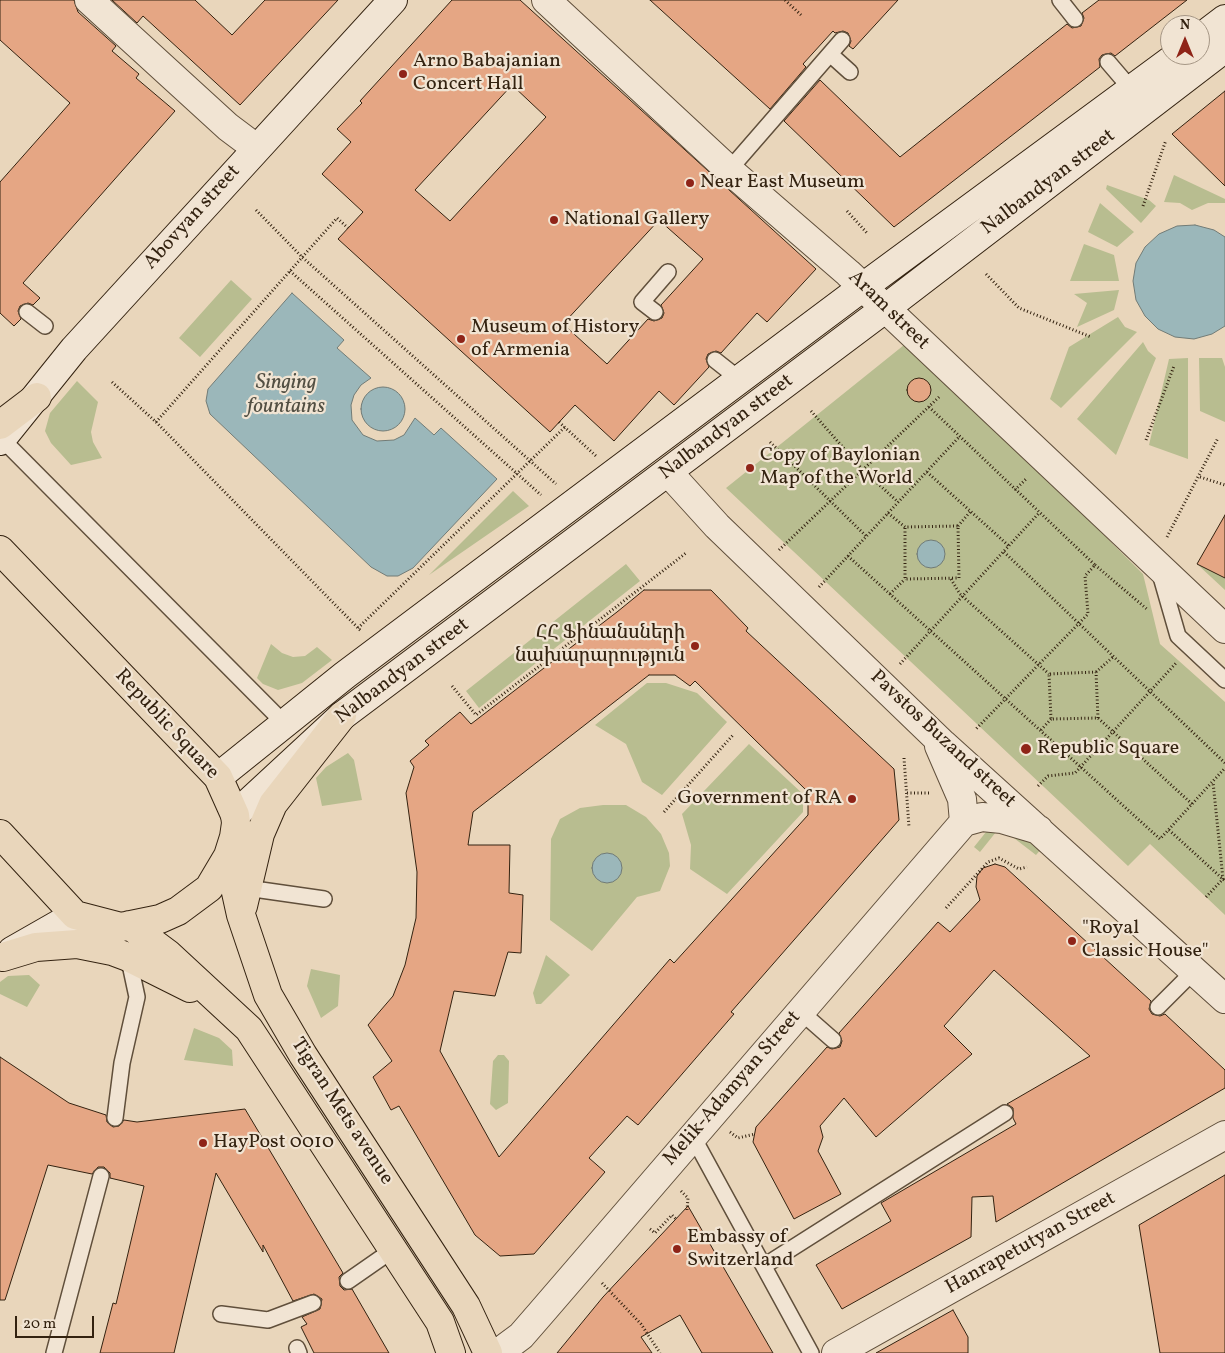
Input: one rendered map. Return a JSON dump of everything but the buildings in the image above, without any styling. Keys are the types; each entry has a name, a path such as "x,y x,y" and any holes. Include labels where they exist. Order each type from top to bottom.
{"main road":[{"path":"1,435 37,397"},
{"name":"Republic Square","path":"0,550 218,777 235,815 234,837 228,856 209,888 178,912 160,919 125,926 75,915"},
{"path":"241,915 260,834 273,804 342,716"},
{"path":"0,834 75,915"},
{"name":"Tigran Mets avenue","path":"228,856 241,915 268,995 303,1054 466,1306 488,1353"},
{"name":"Tigran Mets avenue","path":"125,926 168,954 250,1028 440,1322 451,1353"},
{"path":"1,958 36,947 77,944 128,957 172,978 232,1011"}],"street":[{"path":"88,0 228,127 256,148"},
{"name":"Abovyan street","path":"37,397 74,349 393,0"},
{"name":"Aram street","path":"546,0 729,170 886,308 910,333 1161,553 1225,629"},
{"path":"1210,30 1225,19"},
{"name":"Nalbandyan street","path":"235,815 342,716 886,308 1225,48"},
{"name":"Nalbandyan street","path":"218,777 345,675 739,379 1165,65"},
{"name":"Pavstos Buzand street","path":"668,472 717,526 929,730 1225,1000"},
{"path":"929,730 953,774 962,799 964,822 982,817 1002,818 1039,830"},
{"name":"Melik-Adamyan Street","path":"498,1353 521,1336 692,1135 964,822"},
{"path":"1,958 75,915"},
{"name":"Hanrapetutyan Street","path":"836,1353 1225,1134"}],"lane":[{"path":"1060,0 1074,18"},
{"path":"729,170 842,40"},
{"path":"830,54 850,72"},
{"path":"1108,62 1132,90"},
{"path":"655,312 642,302 668,272"},
{"path":"27,312 45,326"},
{"path":"715,360 739,379"},
{"path":"1,435 284,724"},
{"path":"1161,553 1178,636 1225,680"},
{"path":"247,888 324,899"},
{"path":"115,1118 122,1063 137,997 128,957 125,926"},
{"path":"1158,1007 1194,971"},
{"path":"800,1011 833,1040"},
{"path":"764,1266 1005,1113"},
{"path":"692,1135 811,1353"},
{"path":"54,1353 101,1176"},
{"path":"348,1281 394,1249"},
{"path":"221,1314 268,1320 313,1303"}],"path":[{"path":"785,0 801,15"},
{"path":"1143,206 1166,140"},
{"path":"256,210 302,257 530,460 560,489"},
{"path":"847,211 867,232"},
{"path":"156,422 337,218 348,228"},
{"path":"290,271 539,493"},
{"path":"986,274 1019,308 1091,337"},
{"path":"1146,440 1174,366"},
{"path":"112,382 156,422 358,628 564,427"},
{"path":"778,551 929,407 1039,513 1178,636"},
{"path":"811,411 863,470 898,502"},
{"path":"560,422 591,451"},
{"path":"818,588 960,436"},
{"path":"1161,553 1218,438"},
{"path":"770,442 866,536"},
{"path":"927,472 1009,546"},
{"path":"1200,477 1225,485"},
{"path":"890,594 905,579 959,578 958,526 970,512"},
{"path":"888,513 905,527 958,526"},
{"path":"900,664 1039,513"},
{"path":"905,527 905,579"},
{"path":"1004,552 1225,762"},
{"path":"452,686 476,715 686,553"},
{"path":"848,556 1160,839 1225,768"},
{"path":"975,730 1007,700 1088,614 1085,576 1096,565"},
{"path":"951,578 963,596 1049,674 1050,720"},
{"path":"1038,786 1048,776 1075,773 1080,765 1190,648"},
{"path":"1049,674 1096,672 1113,656"},
{"path":"1096,672 1098,718"},
{"path":"1040,730 1050,720 1098,718 1192,804"},
{"path":"664,812 733,735"},
{"path":"904,758 909,827"},
{"path":"1213,782 1224,880"},
{"path":"907,793 930,793"},
{"path":"1169,830 1224,880"},
{"path":"946,908 988,862 999,858 1019,869 1027,867"},
{"path":"962,880 967,884"},
{"path":"1206,897 1224,880"},
{"path":"730,1132 738,1138 755,1134"},
{"path":"679,1189 688,1198 687,1210"},
{"path":"655,1233 672,1215 676,1219"},
{"path":"600,1281 641,1324 660,1353"}],"green space":[{"path":"1174,175 1225,199 1225,203 1208,203 1192,210 1180,203 1164,202"},
{"path":"1107,185 1149,200 1156,206 1141,223 1106,189"},
{"path":"1100,203 1134,232 1117,247 1088,232"},
{"path":"1084,244 1114,255 1119,281 1070,281"},
{"path":"231,280 252,299 200,357 179,338"},
{"path":"1119,290 1114,310 1077,327 1087,303 1074,294"},
{"path":"1118,317 1125,327 1137,332 1061,408 1050,399 1069,347"},
{"path":"909,341 1143,574 1160,644 1225,702 1225,915 1150,844 1128,866 726,488"},
{"path":"1143,342 1148,351 1156,358 1116,455 1077,419"},
{"path":"1188,358 1188,459 1149,445 1169,359"},
{"path":"1199,358 1222,358 1225,367 1225,422 1200,411"},
{"path":"77,381 98,402 91,432 93,442 102,458 71,465 51,443 45,431 50,413"},
{"path":"513,491 529,506 429,575"},
{"path":"626,564 640,581 479,708 466,691"},
{"path":"1197,564 1225,578 1225,590"},
{"path":"271,644 282,653 293,657 305,656 317,647 332,660 302,683 278,690 263,684 257,678"},
{"path":"647,683 666,683 697,693 727,722 662,795 642,782 626,744 595,725"},
{"path":"749,744 803,794 803,812 727,894 690,869 691,845 682,814"},
{"path":"348,753 354,760 362,800 322,806 316,778 326,767"},
{"path":"626,805 646,817 661,834 669,853 670,866 660,891 637,897 592,951 550,920 551,839 560,819 580,808"},
{"path":"1002,823 1043,847 1036,855 1010,835 996,832 980,852 974,847 990,827"},
{"path":"546,955 570,975 541,1004 536,1004 533,993"},
{"path":"311,969 340,975 338,1006 321,1018 307,986"},
{"path":"29,975 40,985 27,1007 0,994 0,982 8,976"},
{"path":"194,1028 219,1038 232,1050 233,1066 184,1060"},
{"path":"498,1055 504,1055 509,1061 508,1103 496,1110 490,1104 493,1061"}],"water":[{"path":"1195,225 1214,230 1225,237 1225,326 1212,334 1194,339 1175,337 1158,329 1145,316 1136,300 1133,281 1136,263 1145,247 1159,234 1177,226"},
{"name":"Singing fountains","path":"292,293 344,340 337,348 371,378 361,385 354,395 351,405 352,420 363,435 377,441 394,440 404,435 415,418 434,435 441,428 497,479 413,568 398,576 387,576 371,567 210,414 206,401 208,389"},
{"path":"383,387 395,391 401,397 405,409 401,421 395,427 383,431 371,427 365,421 361,409 365,397 371,391"},
{"path":"931,540 941,544 945,554 941,564 931,568 921,564 917,554 921,544"},
{"path":"607,853 613,854 621,862 621,874 613,882 607,883 601,882 593,874 592,868 593,862 601,854"}],"place":[{"name":"Arno Babajanian Concert Hall","path":"403,74"},
{"name":"Near East Museum","path":"690,183"},
{"name":"National Gallery","path":"554,220"},
{"name":"Museum of History of Armenia","path":"461,339"},
{"name":"Copy of Baylonian Map of the World","path":"750,468"},
{"name":"ՀՀ Ֆինանսների նախարարություն","path":"695,646"},
{"name":"Republic Square","path":"1026,749"},
{"name":"Government of RA","path":"852,799"},
{"name":"\"Royal Classic House\"","path":"1072,941"},
{"name":"HayPost 0010","path":"203,1143"},
{"name":"Embassy of Switzerland","path":"677,1249"}]}
